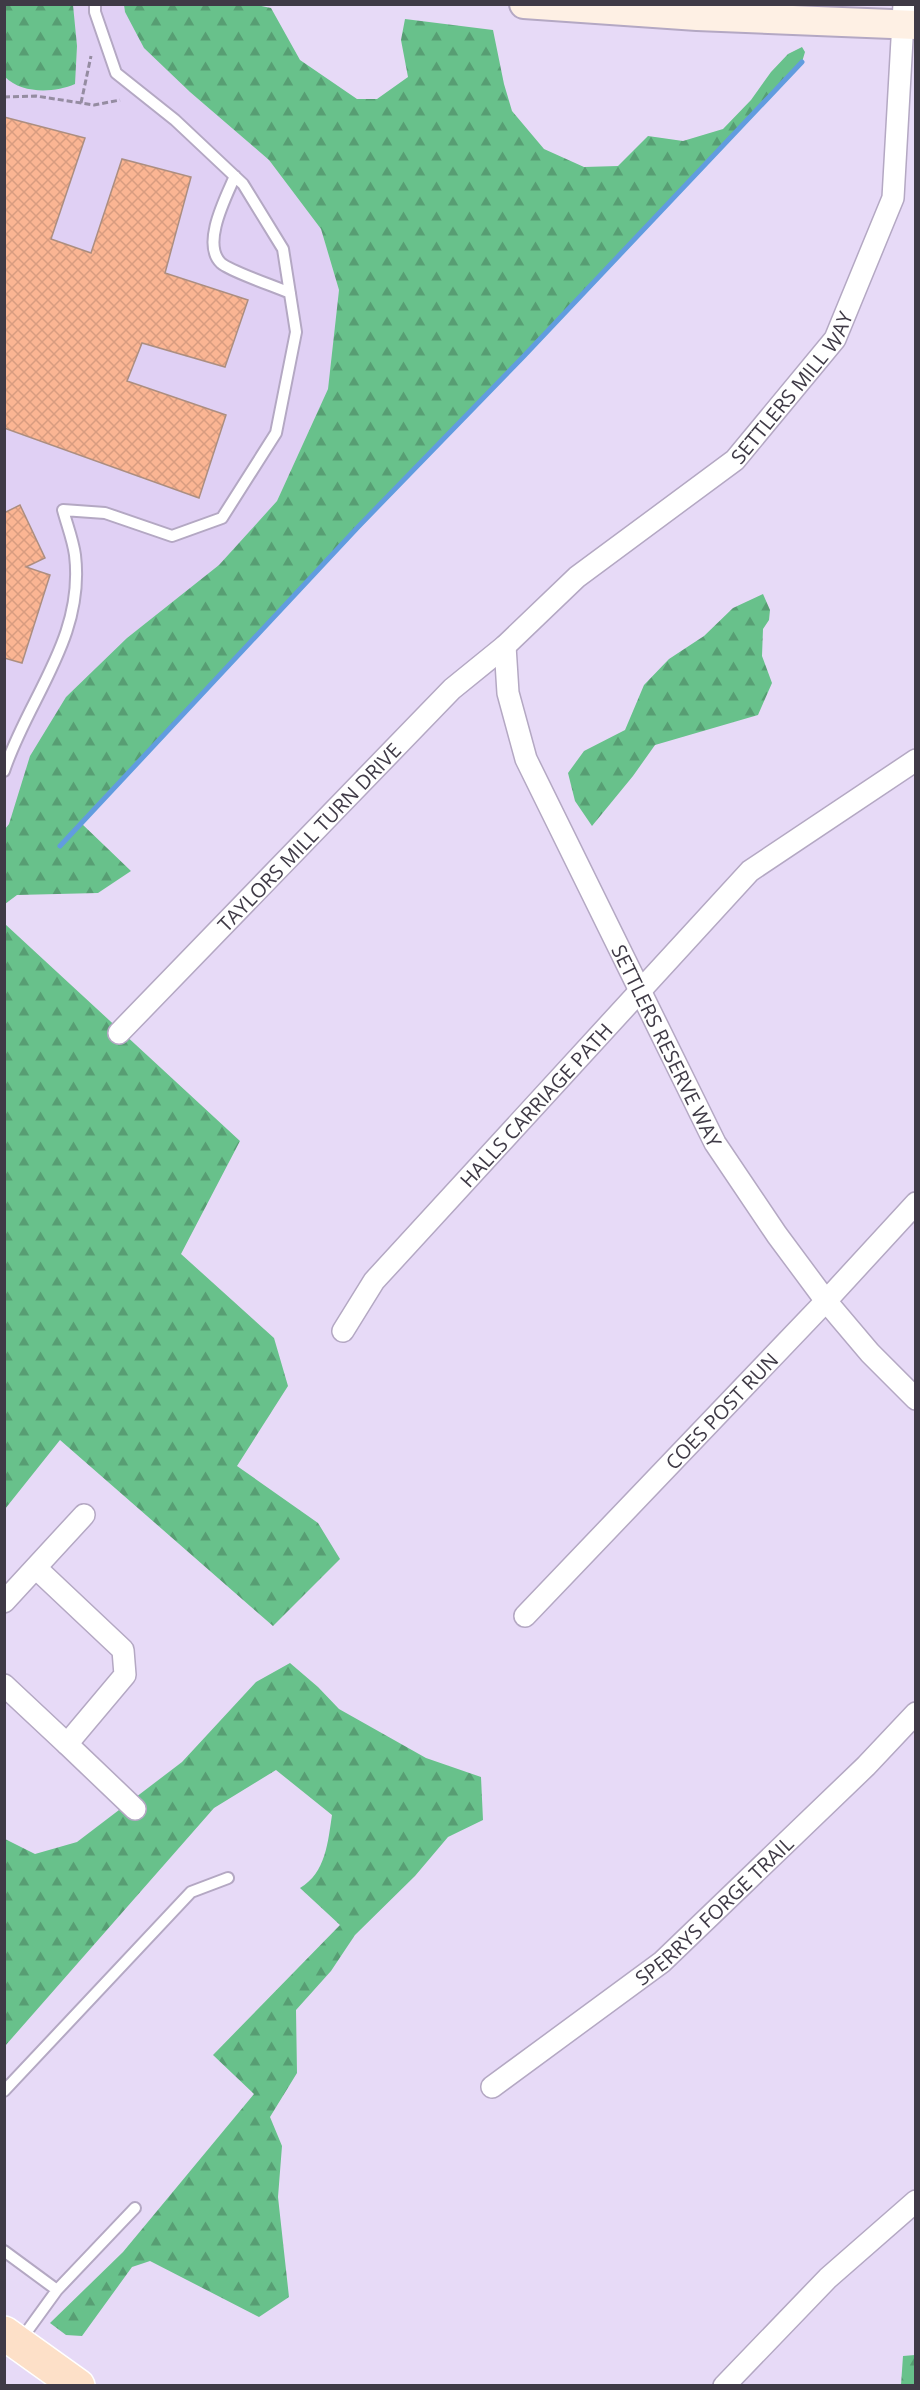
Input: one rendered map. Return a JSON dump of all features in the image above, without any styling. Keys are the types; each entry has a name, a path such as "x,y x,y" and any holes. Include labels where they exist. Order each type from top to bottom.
{"main road":[{"path":"531,5 908,18"},
{"path":"11,2338 61,2377"}],"street":[{"name":"SETTLERS MILL WAY","path":"505,646 577,577 735,460 835,339 893,198 908,18"},
{"name":"SETTLERS RESERVE WAY","path":"505,646 508,693 526,759 715,1143 777,1235 826,1301 870,1353 915,1399"},
{"name":"TAYLORS MILL TURN DRIVE","path":"119,1033 452,689 505,646"},
{"name":"HALLS CARRIAGE PATH","path":"343,1331 374,1281 750,871 915,760"},
{"name":"COES POST RUN","path":"525,1616 826,1301 915,1203"},
{"path":"4,1602 84,1515"},
{"path":"36,1568 123,1650 124,1675 67,1744"},
{"path":"4,1685 135,1809"},
{"name":"SPERRYS FORGE TRAIL","path":"492,2087 662,1962 866,1766 915,1713"},
{"path":"724,2385 828,2278 915,2201"}],"lane":[{"path":"4,771 13,745 55,664 72,605 76,586 75,554 63,510 105,513 172,536 222,518 276,433 296,332 283,249 243,184 175,120 116,73 95,12 95,4"},
{"path":"235,176 220,212 213,239 215,255 222,265 290,293"},
{"path":"4,2091 191,1892 228,1878"},
{"path":"11,2338 135,2208"},
{"path":"4,2251 57,2290"}],"path":[{"path":"81,103 91,56"},
{"path":"6,96 36,96 94,105 120,100"}],"shaded area":[{"path":"5,5 124,5 125,12 190,92 269,160 321,229 339,290 328,389 277,501 219,565 127,638 5,829"}],"green space":[{"path":"252,4 271,8 300,60 357,99 377,99 408,77 401,40 405,19 493,30 512,111 544,149 584,167 618,166 648,136 683,141 723,129 751,100 771,72 788,54 802,47 805,52 802,62 81,823 131,871 98,893 17,895 5,904 5,829 9,824 30,756 66,697 127,638 219,565 277,501 328,389 339,290 321,229 269,160 190,92 144,48 125,12 124,5"},
{"path":"4,5 73,5 77,46 75,84 58,89 38,90 20,87 5,77"},
{"path":"763,594 770,610 769,620 763,629 762,656 772,683 758,715 655,745 592,826 575,801 568,773 584,751 625,730 644,685 669,659 704,636 733,608"},
{"path":"5,924 240,1141 181,1254 274,1338 288,1386 237,1466 318,1523 340,1559 273,1626 60,1440 5,1509"},
{"path":"290,1663 339,1709 426,1758 481,1777 483,1820 448,1837 415,1876 355,1935 331,1971 296,2010 297,2073 270,2117 282,2146 278,2197 289,2297 259,2317 150,2261 132,2267 82,2336 66,2335 50,2323 123,2252 254,2094 213,2055 340,1925 300,1888 315,1874 324,1856 332,1815 276,1770 214,1808 5,2046 5,1839 35,1854 77,1842 182,1762 256,1682"},
{"path":"915,2355 915,2385 901,2385 903,2356"}],"building":[{"path":"4,117 85,138 51,239 91,253 122,159 191,177 165,273 248,300 225,367 142,343 127,381 226,415 199,498 4,428"},
{"path":"20,505 45,558 26,567 50,575 22,663 4,658 4,513"}],"waterway":[{"path":"60,846 358,527 523,357 802,62"}]}
